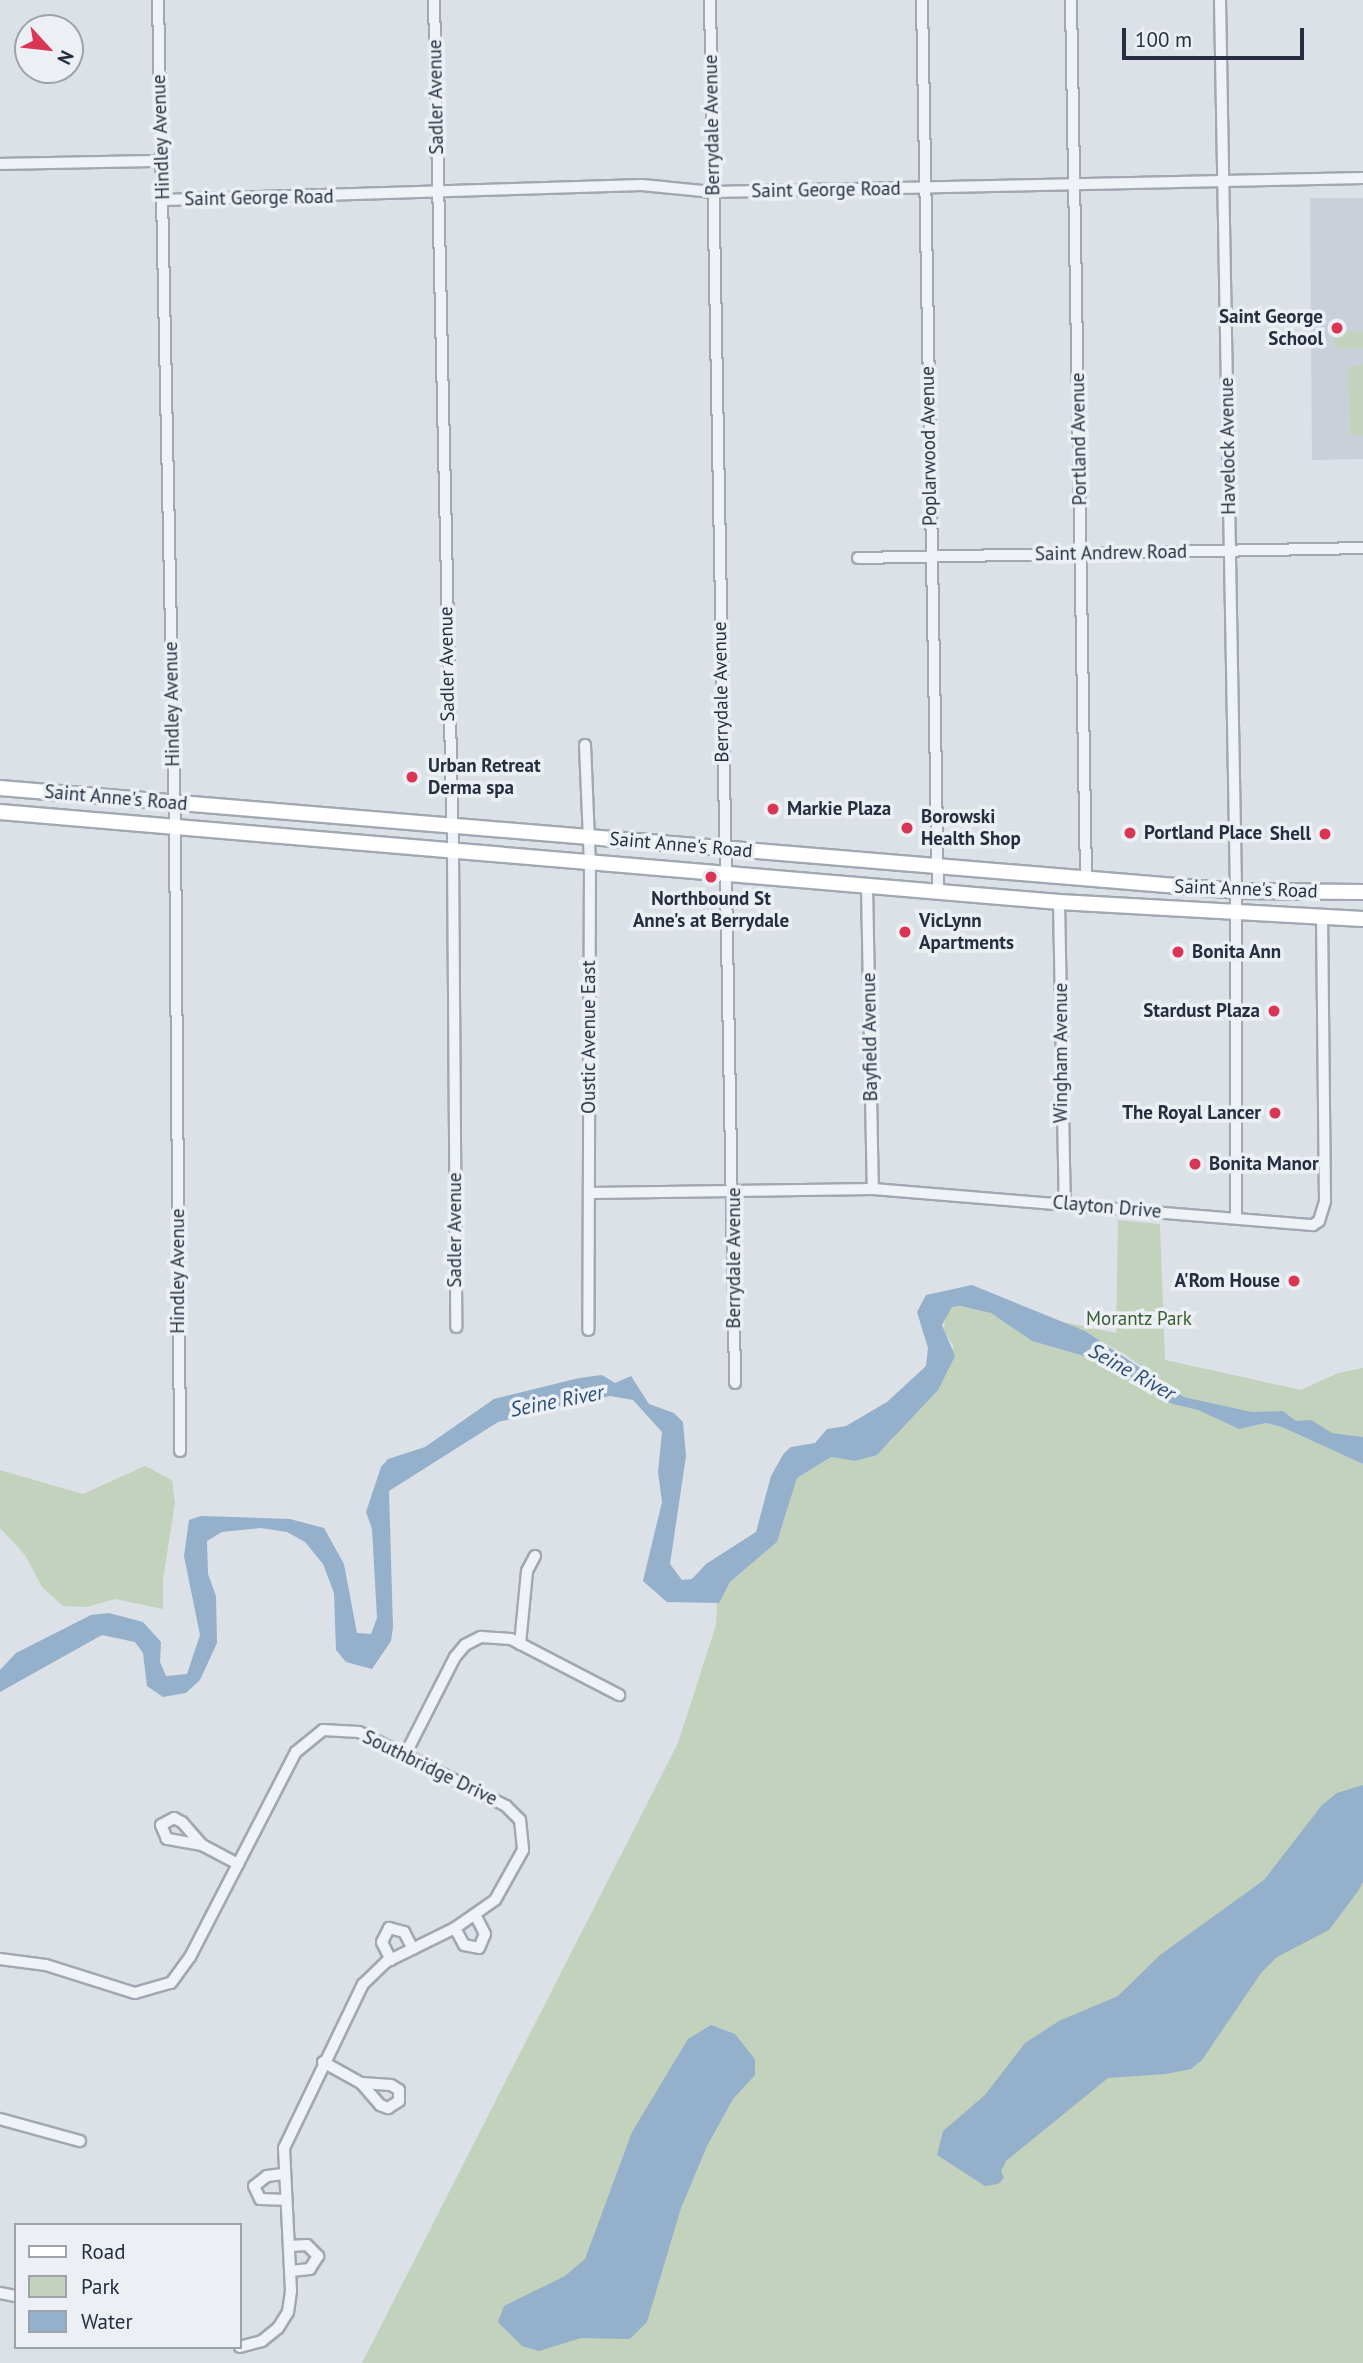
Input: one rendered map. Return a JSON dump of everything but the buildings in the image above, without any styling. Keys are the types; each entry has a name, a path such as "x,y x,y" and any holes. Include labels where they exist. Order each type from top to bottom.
{"main road":[{"name":"Saint Anne's Road","path":"0,788 1236,891 1363,892"},
{"name":"Saint Anne's Road","path":"0,812 1059,902 1234,915 1363,919"}],"street":[{"name":"Hindley Avenue","path":"158,0 175,827 180,1451"},
{"name":"Sadler Avenue","path":"434,0 450,825 453,851 456,1327"},
{"name":"Berrydale Avenue","path":"710,0 724,848 734,1193 735,1383"},
{"name":"Poplarwood Avenue","path":"922,0 938,892"},
{"name":"Portland Avenue","path":"1071,0 1086,879"},
{"name":"Havelock Avenue","path":"1220,0 1236,891 1236,1218"},
{"path":"0,164 161,161"},
{"name":"Saint George Road","path":"163,200 438,194 642,185 713,192 1363,178"},
{"name":"Saint Andrew Road","path":"858,558 1363,548"},
{"name":"Oustic Avenue East","path":"585,744 590,863 591,1193 588,1330"},
{"name":"Bayfield Avenue","path":"867,886 873,1189"},
{"name":"Wingham Avenue","path":"1059,902 1065,1203"},
{"name":"Clayton Drive","path":"591,1193 873,1189 1313,1225 1322,1214 1322,919"},
{"path":"520,1644 527,1571 535,1556"},
{"path":"405,1755 465,1645 494,1636 520,1644 619,1695"},
{"name":"Southbridge Drive","path":"0,1959 46,1965 135,1993 161,1988 181,1972 296,1752 312,1735 338,1727 359,1732 506,1806 520,1820 523,1850 495,1900 476,1916 391,1960 363,1984 289,2130 283,2174 291,2271 288,2312 278,2328 262,2342 242,2347"},
{"path":"202,1845 238,1864"},
{"path":"455,1928 464,1945 479,1948 485,1934 476,1916"},
{"path":"391,1960 382,1942 389,1928 404,1932 413,1949"},
{"path":"323,2062 361,2083"},
{"path":"0,2119 80,2141"},
{"path":"283,2174 267,2176 254,2186 260,2199 285,2200"},
{"path":"289,2246 307,2245 318,2256 310,2269 291,2271"}],"shaded area":[{"name":"Saint George School","path":"1310,198 1363,198 1363,459 1312,460"}],"green space":[{"path":"1335,331 1363,331 1363,348 1335,349"},
{"path":"1363,365 1363,435 1350,435 1348,366"},
{"name":"Morantz Park","path":"1118,1220 1160,1224 1165,1360 1301,1390 1338,1373 1363,1368 1363,1437 1332,1433 1311,1421 1296,1421 1283,1411 1252,1412 1184,1397 1123,1353 1063,1322 1116,1333"},
{"path":"972,1306 991,1313 1032,1341 1084,1356 1172,1404 1198,1410 1239,1429 1266,1423 1282,1427 1363,1464 1363,2363 362,2363 678,1743 716,1625 717,1604 730,1582 777,1542 797,1478 831,1457 855,1461 890,1443 954,1347 944,1331 945,1316 952,1307"},
{"path":"145,1466 172,1480 175,1503 163,1580 163,1609 115,1599 87,1607 63,1606 42,1587 25,1555 0,1528 0,1470 83,1494"}],"water":[{"name":"Seine River","path":"972,1285 1085,1331 1184,1397 1252,1412 1283,1411 1296,1421 1311,1420 1332,1433 1363,1437 1363,1464 1282,1427 1266,1423 1239,1429 1198,1410 1172,1404 1084,1356 1032,1341 991,1313 961,1306 952,1307 942,1325 955,1356 938,1390 877,1455 855,1461 831,1457 797,1478 777,1542 730,1582 719,1603 667,1602 643,1581 662,1502 658,1472 662,1432 633,1400 610,1396 498,1422 389,1491 393,1627 391,1641 372,1669 346,1662 336,1650 334,1593 323,1564 305,1542 287,1532 261,1528 222,1532 207,1541 208,1574 216,1596 217,1643 200,1680 186,1693 163,1697 147,1686 143,1653 135,1642 102,1635 0,1692 0,1670 16,1653 91,1615 109,1613 143,1622 161,1642 160,1662 166,1676 187,1674 200,1635 184,1556 189,1520 201,1516 290,1519 324,1528 344,1564 357,1633 371,1634 377,1618 372,1529 366,1512 381,1467 388,1459 425,1447 494,1399 579,1378 602,1375 615,1383 631,1376 649,1404 674,1413 683,1422 686,1456 670,1564 682,1580 692,1579 706,1564 756,1532 771,1476 784,1453 791,1447 815,1443 827,1429 846,1426 887,1402 926,1366 928,1348 917,1312 926,1295"},
{"path":"1363,1785 1363,1882 1358,1891 1329,1930 1277,1957 1261,1973 1202,2060 1191,2069 1166,2074 1108,2078 1006,2161 1001,2171 1004,2178 998,2184 985,2186 937,2155 943,2131 985,2095 1025,2043 1059,2021 1118,1996 1160,1955 1264,1880 1322,1805 1337,1793"},
{"path":"711,2025 735,2034 755,2059 755,2075 733,2099 707,2146 681,2208 647,2322 630,2339 581,2338 539,2351 522,2346 498,2322 504,2306 565,2276 585,2259 632,2132 688,2039"}],"place":[{"name":"Saint George School","path":"1337,328"},
{"name":"Urban Retreat Derma spa","path":"412,777"},
{"name":"Markie Plaza","path":"773,809"},
{"name":"Borowski Health Shop","path":"907,828"},
{"name":"Portland Place","path":"1130,833"},
{"name":"Shell","path":"1325,834"},
{"name":"Northbound St Anne's at Berrydale","path":"711,877"},
{"name":"VicLynn Apartments","path":"905,932"},
{"name":"Bonita Ann","path":"1178,952"},
{"name":"Stardust Plaza","path":"1274,1011"},
{"name":"The Royal Lancer","path":"1275,1113"},
{"name":"Bonita Manor","path":"1195,1164"},
{"name":"A'Rom House","path":"1294,1281"}]}
